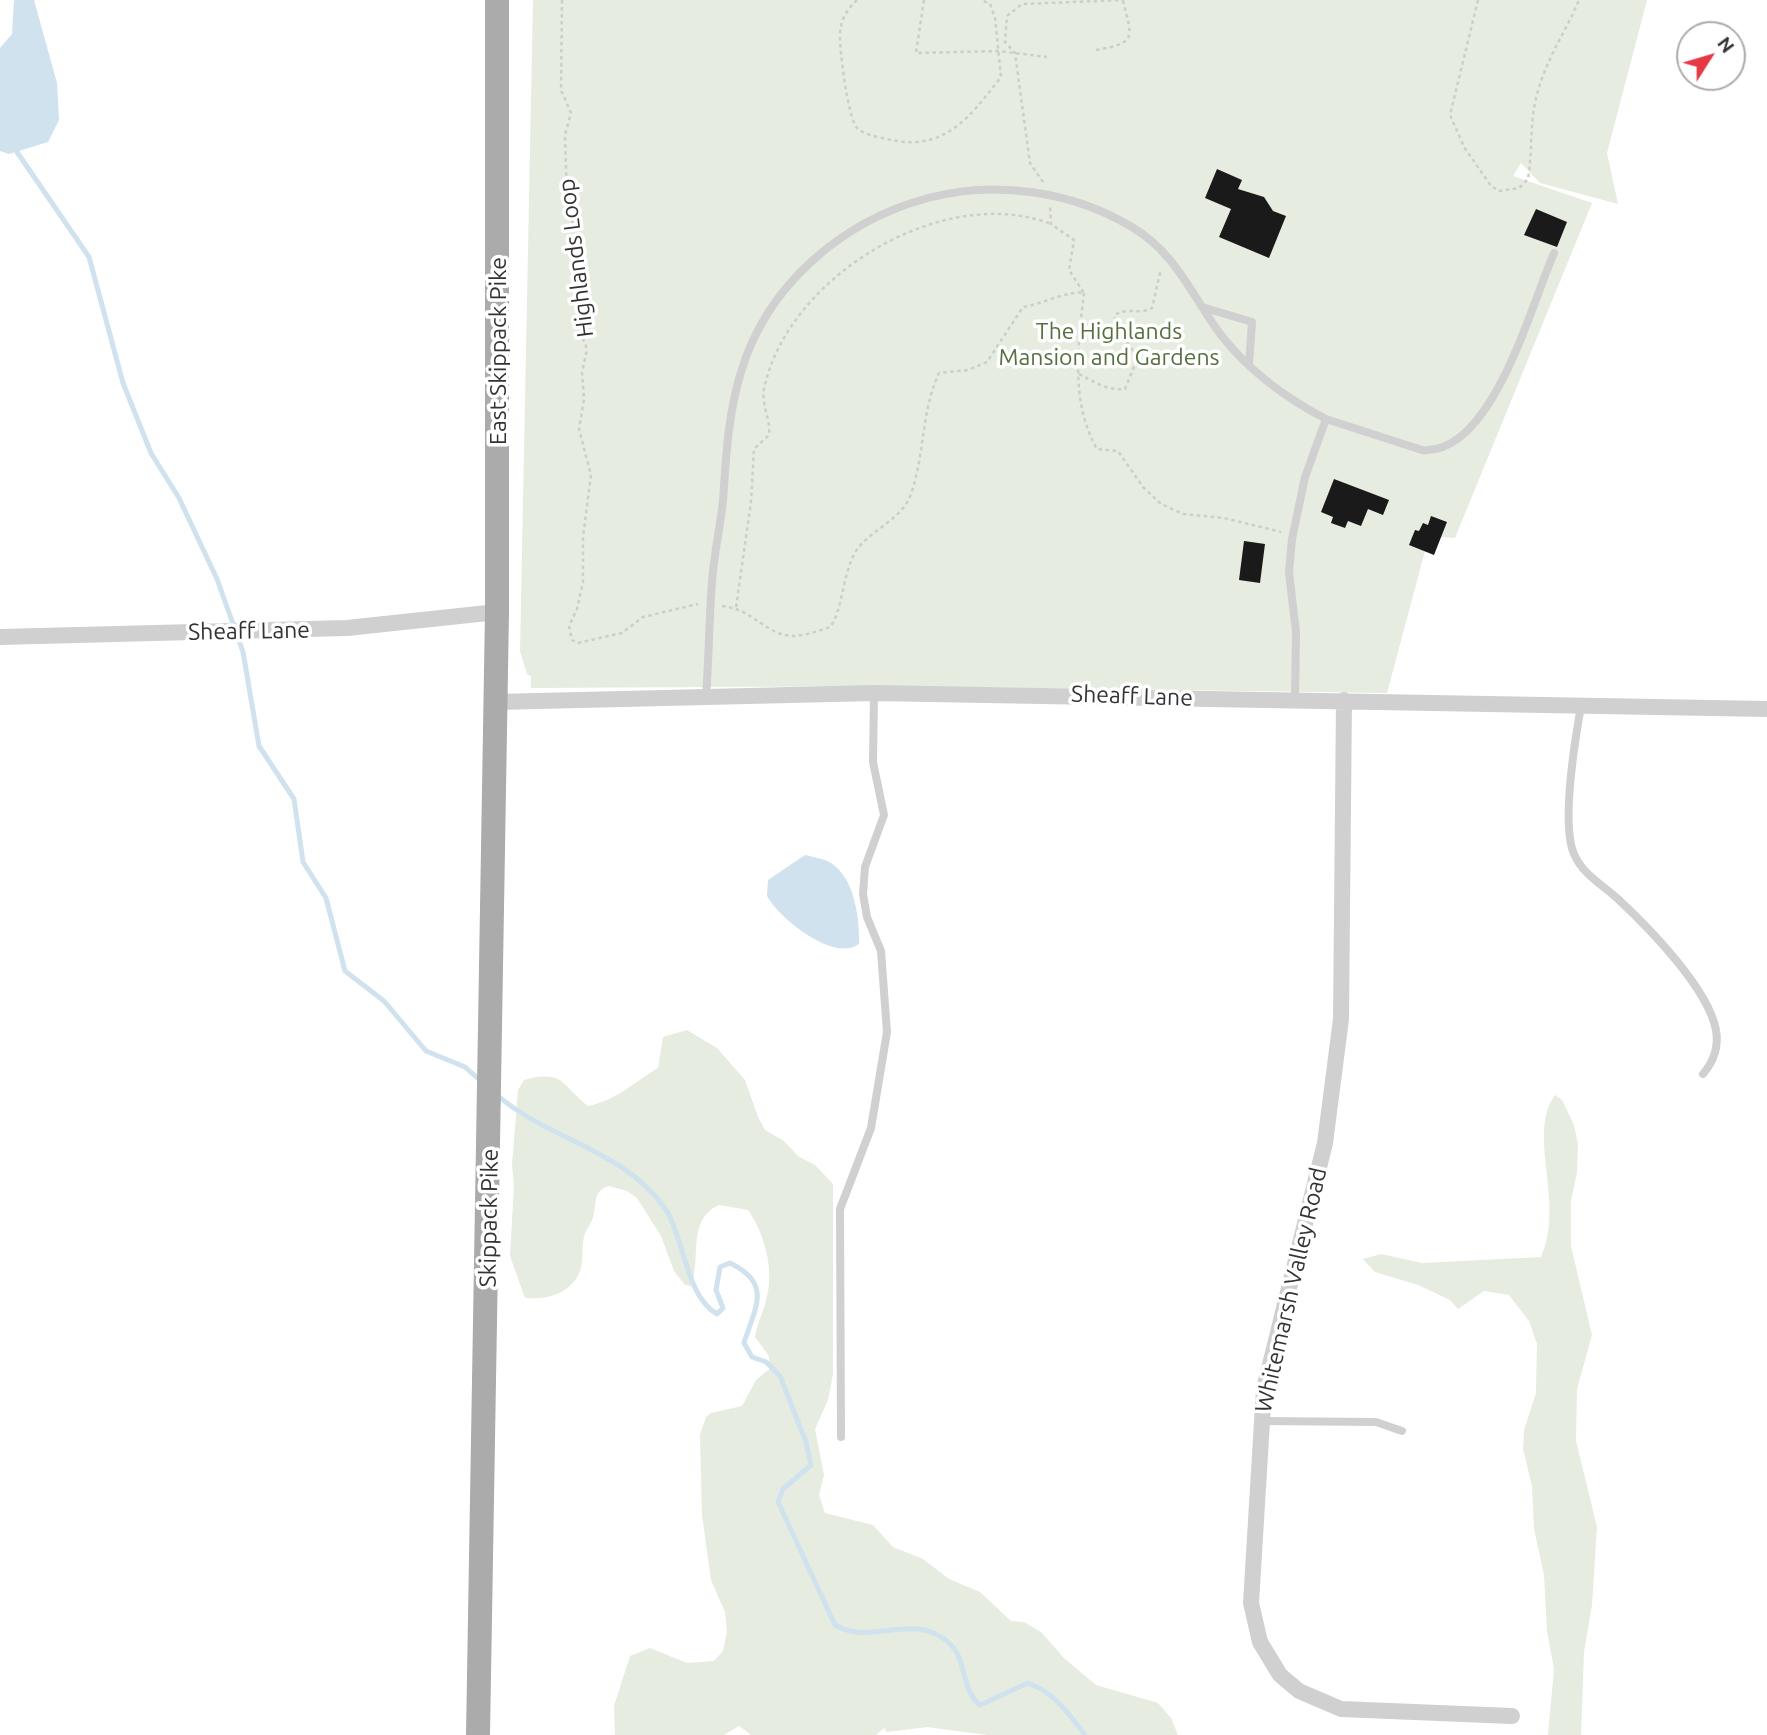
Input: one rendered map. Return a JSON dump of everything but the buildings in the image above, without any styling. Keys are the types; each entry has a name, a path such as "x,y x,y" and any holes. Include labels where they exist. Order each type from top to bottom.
{"main road":[{"name":"East Skippack Pike","path":"496,702 497,0"},
{"name":"Skippack Pike","path":"478,1735 496,702"}],"street":[{"name":"Sheaff Lane","path":"0,637 346,628 497,612"},
{"name":"Sheaff Lane","path":"496,702 874,693 1581,703 1767,709"},
{"name":"Whitemarsh Valley Road","path":"1343,700 1341,1019 1336,1070 1325,1143 1264,1389 1251,1603 1260,1642 1280,1675 1308,1696 1340,1709 1512,1716"}],"lane":[{"path":"706,696 711,605 726,441 734,398 751,346 775,302 818,256 839,238 895,209 948,193 977,190 1031,191 1053,196 1129,225 1144,235 1182,272 1222,337 1249,365 1308,410 1326,419 1422,450 1438,451 1452,445 1481,416 1500,384 1553,253"},
{"path":"1202,307 1252,323 1249,365"},
{"path":"1295,701 1296,632 1289,572 1293,535 1306,477 1326,419"},
{"path":"841,1437 840,1209 871,1128 887,1032 881,951 867,917 863,894 871,844 884,814 873,762 874,693"},
{"path":"1581,703 1570,785 1573,851 1582,867 1624,904 1701,997 1713,1018 1717,1048 1712,1063 1703,1074"},
{"path":"1260,1421 1376,1422 1402,1431"}],"path":[{"name":"Highlands Loop","path":"562,0 561,90 571,113 565,135 567,203 577,238 581,334 587,349 582,373 584,398 579,429 592,475 583,537 583,582 577,609 569,626 570,634 578,643 622,633 643,617 694,604 736,607 774,631 792,636 830,628 854,555 864,540 898,514 911,495 924,414 939,373 968,369 987,362 1023,307 1048,303 1073,291 1084,293"},
{"path":"857,0 844,16 841,48 850,115 857,128 869,134 897,141 921,142 944,137 963,122 1001,77 995,18 990,4 981,0"},
{"path":"924,0 916,53 998,51 1047,57"},
{"path":"1013,0 1015,6"},
{"path":"1051,224 1053,196 1030,163 1014,53 1005,42 1007,16 1015,6 1123,0 1131,25 1127,41 1121,46 1096,50"},
{"path":"1478,0 1450,115 1464,147 1491,186 1499,191 1519,188 1528,179 1530,132 1537,93 1559,37 1579,0"},
{"path":"736,607 751,502 754,449 769,435 764,387 775,356 795,320 814,297 872,251 928,224 994,213 1020,215 1051,224 1074,240 1069,270 1084,293 1078,340 1082,416 1097,449 1118,451 1161,504 1184,514 1247,522 1293,535"},
{"path":"1079,374 1100,386 1115,390 1125,389 1137,359 1134,349 1118,331 1114,322 1115,315 1120,311 1146,312 1152,308 1159,289 1160,272 1168,258"}],"green space":[{"name":"The Highlands Mansion and Gardens","path":"533,0 1647,0 1607,153 1618,204 1540,183 1521,163 1513,176 1592,203 1455,538 1429,536 1387,693 890,686 531,688 531,676 527,674 520,651"},
{"path":"687,1030 717,1048 745,1080 765,1130 784,1141 798,1156 815,1165 833,1184 833,1374 828,1400 815,1429 824,1475 819,1495 825,1513 873,1525 893,1547 923,1559 949,1579 980,1592 1011,1621 1024,1622 1041,1632 1065,1659 1096,1685 1158,1703 1171,1718 1178,1735 987,1735 927,1727 887,1732 884,1728 876,1735 751,1735 739,1726 724,1735 615,1735 614,1706 630,1656 650,1648 687,1663 714,1661 723,1651 727,1632 725,1612 711,1580 702,1515 700,1435 706,1417 711,1413 742,1406 756,1380 769,1369 769,1356 755,1337 769,1289 769,1266 764,1242 748,1210 719,1205 702,1220 694,1275 691,1286 685,1285 674,1271 661,1236 637,1198 627,1191 609,1186 598,1195 592,1220 585,1234 581,1267 576,1279 557,1294 542,1298 525,1298 510,1256 514,1186 512,1165 518,1090 524,1080 547,1076 561,1081 588,1106 598,1103 616,1095 658,1068 663,1037"},
{"path":"1555,1095 1562,1100 1574,1125 1578,1145 1577,1172 1571,1201 1571,1246 1592,1335 1577,1389 1576,1441 1597,1527 1592,1605 1584,1652 1581,1735 1548,1735 1554,1669 1547,1631 1544,1575 1534,1529 1532,1486 1523,1449 1524,1430 1536,1393 1537,1344 1529,1321 1509,1295 1484,1291 1458,1309 1450,1300 1418,1285 1375,1272 1363,1259 1381,1254 1422,1263 1541,1257 1548,1236 1550,1214 1544,1129 1547,1111"}],"water":[{"path":"14,0 34,0 57,83 59,120 48,142 9,154 0,151 0,48 12,34"},
{"path":"805,855 827,861 844,875 856,909 859,944 836,948 822,943 795,926 767,896 768,880"}],"waterway":[{"path":"17,147 17,152 89,257 123,383 151,453 179,498 217,579 243,652 259,746 294,799 303,862 326,898 345,971 384,1001 426,1051 465,1067 482,1082"},
{"path":"497,1095 539,1124 608,1159 630,1173 649,1190 666,1210 672,1222 698,1294 717,1314 723,1308 716,1290 720,1267 730,1263 752,1279 756,1288 756,1307 744,1343 752,1357 766,1362 780,1376 806,1442 811,1465 783,1489 778,1502 835,1625 849,1631 921,1629 935,1634 955,1650 969,1691 980,1705 1028,1683 1053,1698 1085,1735"}]}
